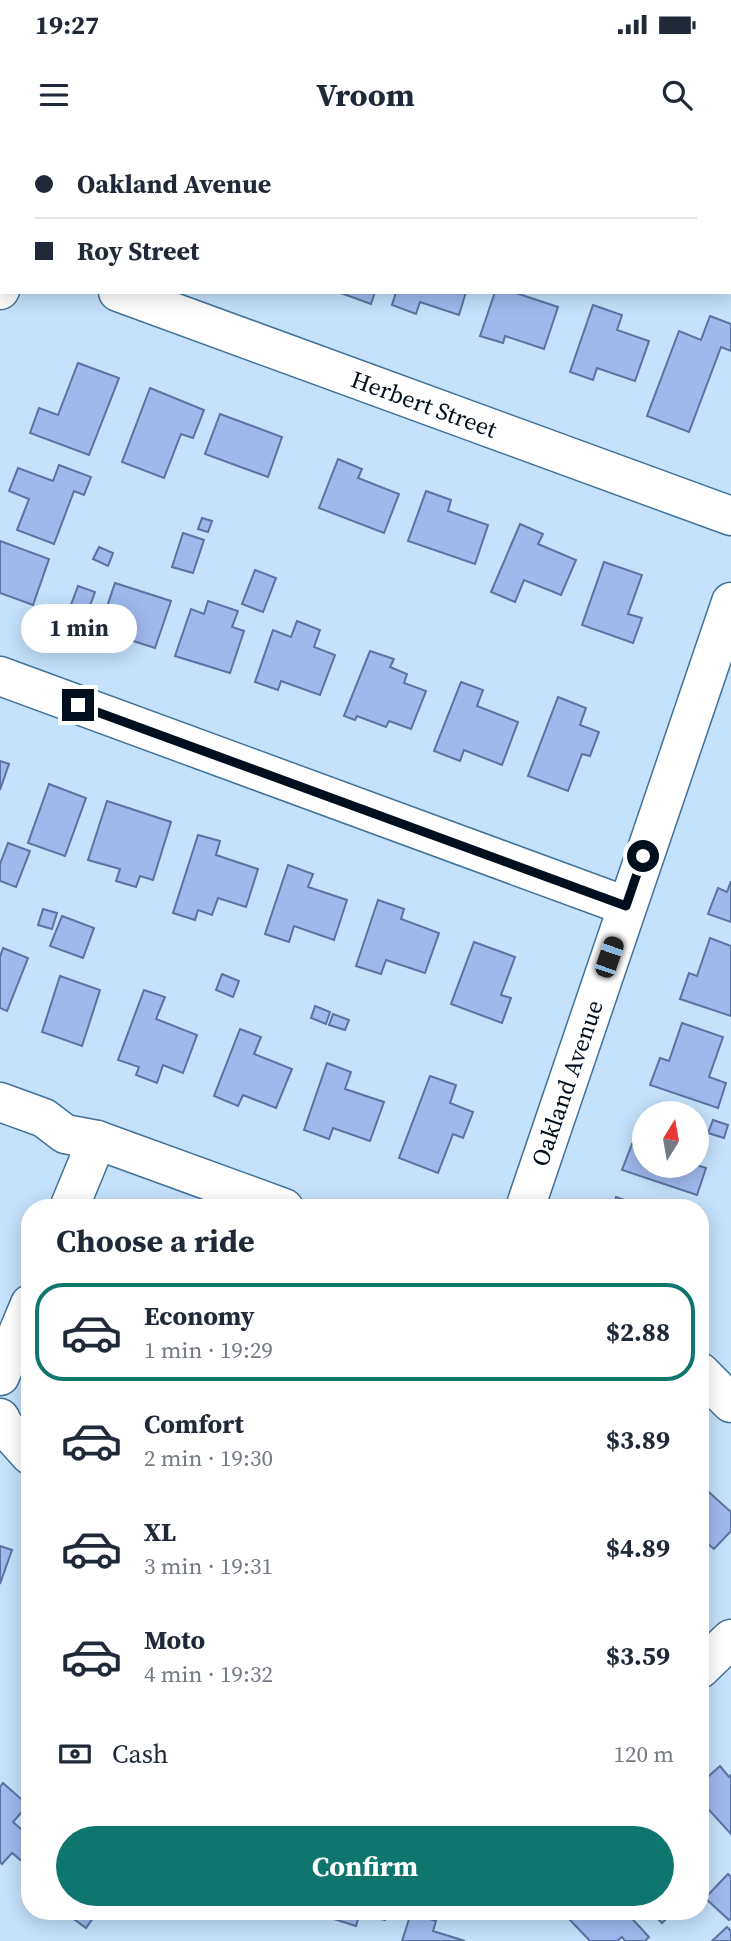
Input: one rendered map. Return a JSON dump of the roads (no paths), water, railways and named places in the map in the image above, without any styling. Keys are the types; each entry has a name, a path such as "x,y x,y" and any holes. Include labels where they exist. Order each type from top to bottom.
{"street":[{"name":"Herbert Street","path":"123,294 731,516"},
{"name":"Oakland Avenue","path":"528,1199 731,601"},
{"path":"0,676 626,906"},
{"path":"0,1102 44,1118 65,1134 97,1140 259,1199"},
{"path":"73,1199 97,1140"},
{"path":"0,1376 21,1326"},
{"path":"709,1382 731,1403"},
{"path":"0,1418 21,1445"},
{"path":"709,1661 731,1639"}]}
